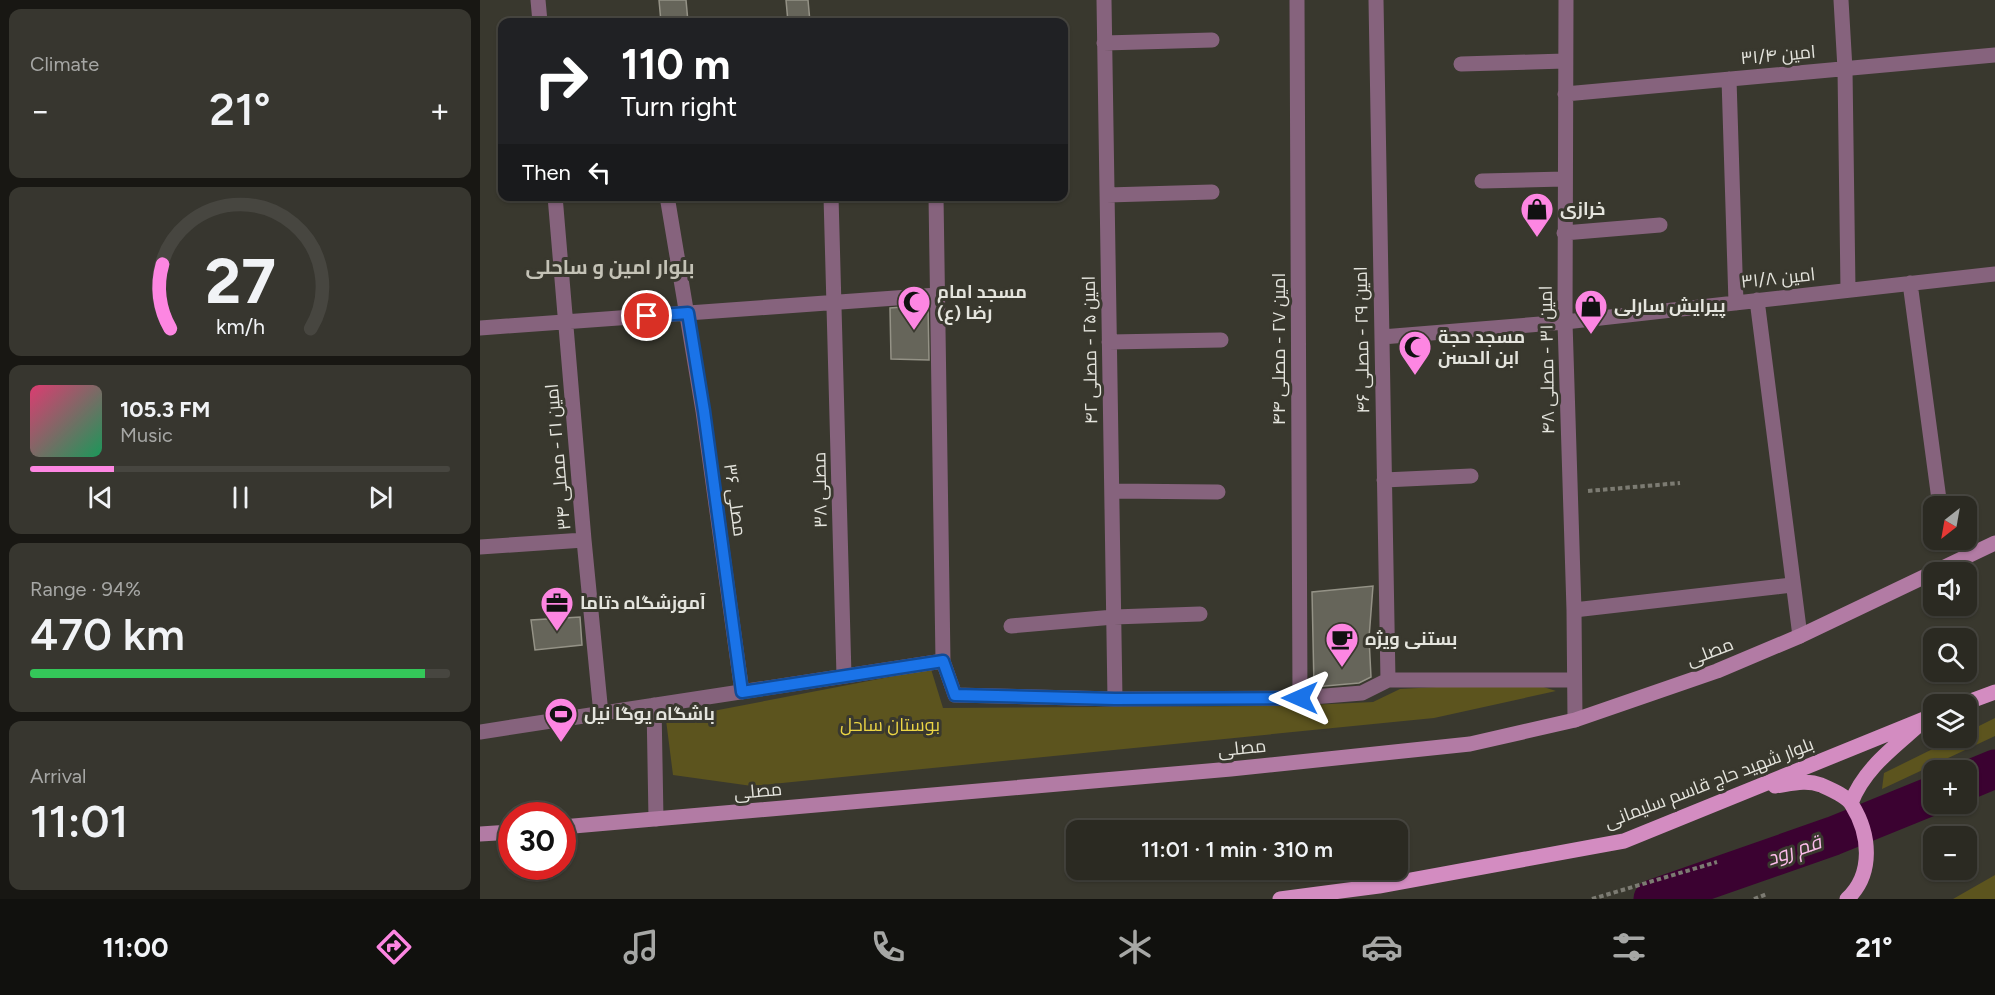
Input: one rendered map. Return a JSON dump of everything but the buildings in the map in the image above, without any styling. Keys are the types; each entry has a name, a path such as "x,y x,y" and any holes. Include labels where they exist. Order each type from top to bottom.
{"main road":[{"name":"مصلی","path":"576,826 1231,769 1470,744 1575,720 1717,671 1800,636 1995,543"},
{"path":"1977,699 1995,692"},
{"name":"بلوار شهید حاج قاسم سلیمانی","path":"1280,899 1379,886 1623,841 1923,719"},
{"path":"1851,803 1857,787 1877,761 1923,723"},
{"path":"1748,790 1801,782 1819,784 1851,803 1867,846 1867,866 1847,899"},
{"path":"480,834 498,833"}],"street":[{"path":"538,0 540,18"},
{"name":"امین ۲۵ - مصلی ۴۲","path":"1104,0 1115,699"},
{"name":"امین ۲۷ - مصلی ۴۴","path":"1297,0 1300,698"},
{"name":"امین ۲۹ - مصلی ۴۶","path":"1376,0 1388,680"},
{"name":"امین ۳۱ - مصلی ۴۸","path":"1566,0 1564,322 1574,610 1575,720"},
{"path":"1841,0 1845,69 1848,290"},
{"path":"1104,43 1212,40"},
{"name":"امین ۳۱/۴","path":"1565,94 1995,55"},
{"path":"1461,64 1565,62"},
{"path":"1729,79 1736,303"},
{"path":"1482,181 1564,179"},
{"path":"1107,195 1212,192"},
{"name":"امین ۲۱ - مصلی ۳۴","path":"555,201 584,540 602,714"},
{"name":"مصلی ۳۶","path":"668,201 704,411 742,692"},
{"name":"مصلی ۳۸","path":"831,201 844,676"},
{"path":"936,201 943,661 955,695 1115,699 1300,698 1362,693 1388,680 1574,680"},
{"path":"1564,233 1660,225"},
{"name":"امین ۳۱/۸","path":"1382,337 1564,322 1995,274"},
{"path":"1910,283 1939,496"},
{"path":"480,328 937,295"},
{"path":"1757,300 1800,636"},
{"path":"1109,342 1221,340"},
{"path":"1384,480 1471,476"},
{"path":"1112,491 1218,492"},
{"path":"480,547 584,540"},
{"path":"1574,610 1792,585"},
{"path":"1011,626 1114,617 1200,614"},
{"path":"480,732 943,661"},
{"path":"654,705 656,819"}],"path":[{"path":"1570,492 1680,483"},
{"path":"1593,899 1717,862"},
{"path":"1754,899 1767,894"}],"green space":[{"name":"بوستان ساحل","path":"931,669 943,708 1289,706 1373,702 1400,689 1528,682 1556,691 1434,718 752,786 673,775 666,720"},
{"path":"1995,718 1995,736 1977,744 1977,727"},
{"path":"1935,748 1969,748 1944,760 1923,760 1923,770 1882,789 1884,773"},
{"path":"1995,875 1995,899 1953,899"}],"waterway":[{"name":"قم رود","path":"1977,776 1995,769"},
{"name":"قم رود","path":"1653,899 1833,836 1923,799"}],"place":[{"name":"خرازی","path":"1537,238"},
{"name":"مسجد امام رضا (ع)","path":"914,331"},
{"name":"پیرایش سارلی","path":"1591,335"},
{"name":"مسجد حجة ابن الحسن","path":"1415,376"},
{"name":"آموزشگاه دتاما","path":"557,632"},
{"name":"بستنی ویژه","path":"1342,668"},
{"name":"باشگاه یوگا نیل","path":"561,743"}],"district":[{"name":"بلوار امین و ساحلی","path":"610,267"}],"route":[{"path":"647,316 688,313 704,411 742,692 943,661 955,695 1115,699 1300,698"}]}
